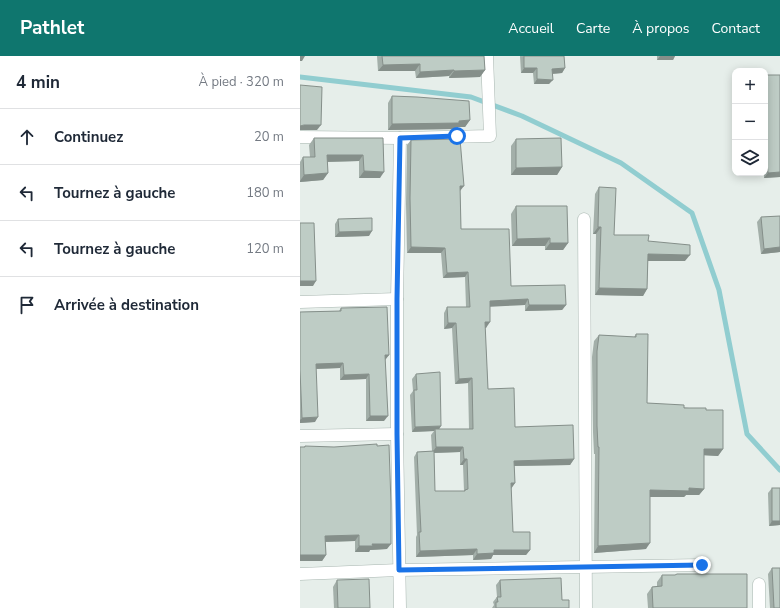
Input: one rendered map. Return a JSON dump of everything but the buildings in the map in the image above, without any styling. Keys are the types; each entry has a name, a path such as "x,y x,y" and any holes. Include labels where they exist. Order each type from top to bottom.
{"street":[{"path":"300,137 400,138 490,136 487,56"},
{"path":"400,138 397,299 397,434 400,608"},
{"path":"584,219 586,608"},
{"path":"300,302 397,299"},
{"path":"300,436 397,434"},
{"path":"300,574 399,570 702,565"},
{"path":"759,584 759,608"}],"waterway":[{"path":"300,77 471,97 522,116 621,163 692,213 719,290 747,434 780,470"}],"route":[{"path":"457,136 400,138 397,299 399,570 702,565"}]}
